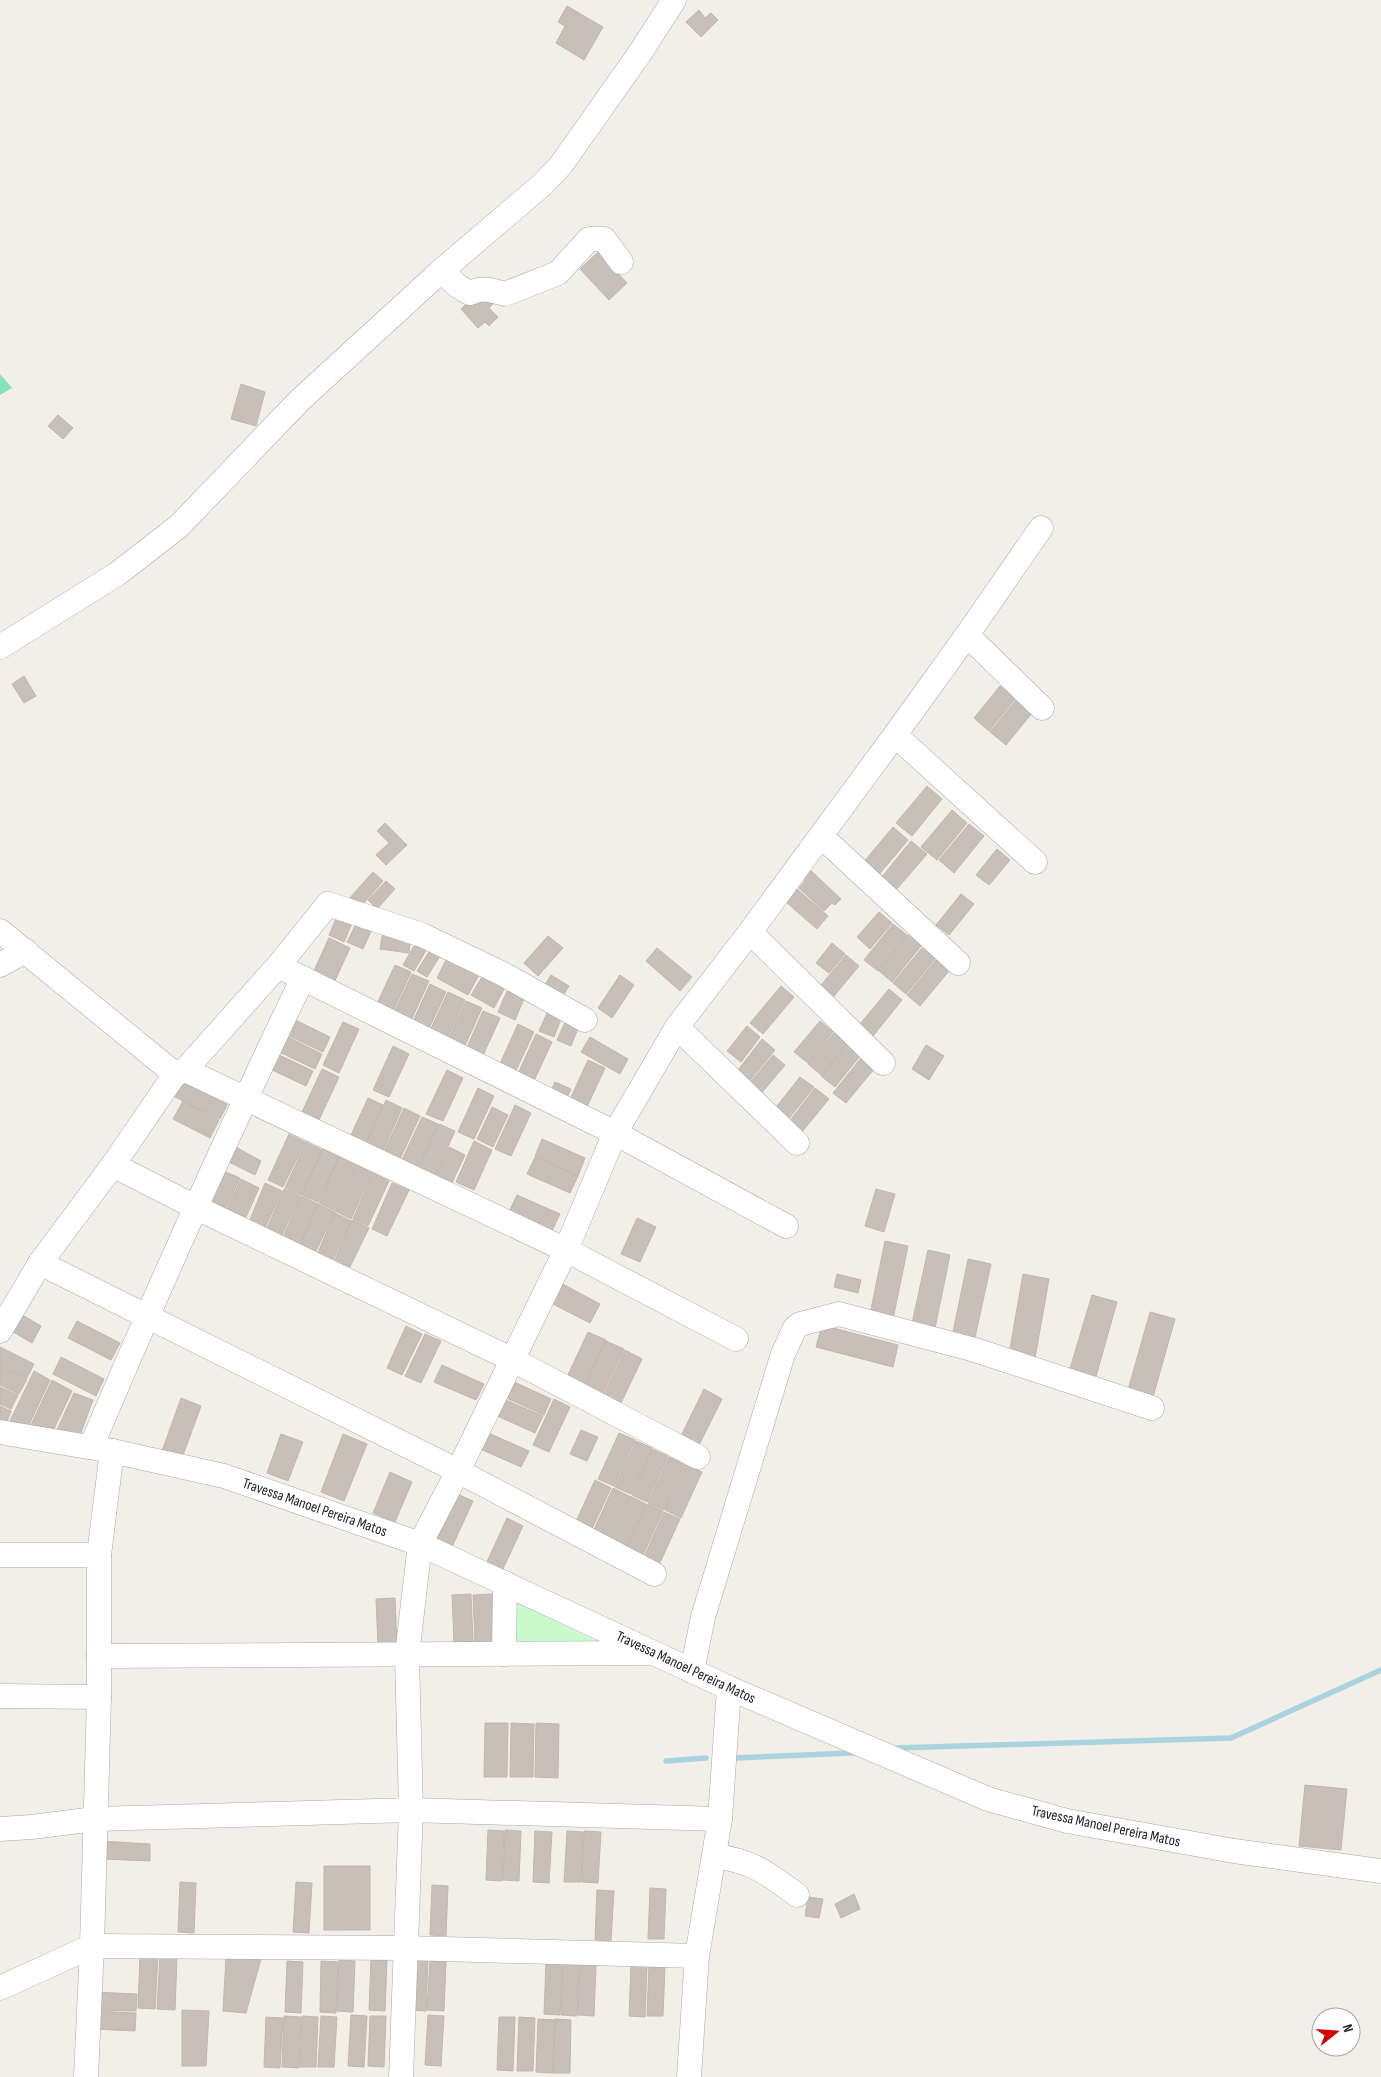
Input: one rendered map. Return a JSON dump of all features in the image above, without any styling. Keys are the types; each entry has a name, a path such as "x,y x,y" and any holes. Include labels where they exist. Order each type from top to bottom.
{"street":[{"path":"0,647 117,574 179,526 300,400 441,271 543,184 561,165 640,53 674,0"},
{"path":"441,271 459,287 470,293 488,288 505,294 558,273 589,239 604,239 621,262"},
{"path":"401,2077 412,1810 408,1655 420,1544 566,1250 615,1133 677,1027 750,932 895,735 1041,528"},
{"path":"967,635 1042,708"},
{"path":"895,735 1035,862"},
{"path":"821,836 958,963"},
{"path":"0,1331 40,1263 180,1072 278,966 328,904 422,936 503,974 585,1020"},
{"path":"0,931 180,1072 245,1098 566,1250 736,1339"},
{"path":"750,932 883,1063"},
{"path":"0,965 26,951"},
{"path":"278,966 615,1133 786,1226"},
{"path":"86,2077 92,1946 99,1697 101,1449 146,1317 197,1208 245,1098 302,978"},
{"path":"677,1027 797,1143"},
{"path":"113,1165 197,1208 511,1359 698,1457"},
{"path":"40,1263 458,1470 654,1574"},
{"path":"692,1671 703,1617 783,1354 795,1328 800,1324 839,1314 975,1350 1152,1408"},
{"name":"Travessa Manoel Pereira Matos","path":"0,1432 101,1449 224,1476 420,1544 729,1688 988,1799 1058,1819 1234,1851 1381,1871"},
{"path":"0,1555 99,1555"},
{"path":"504,1654 505,1584"},
{"path":"99,1656 655,1653"},
{"path":"689,2077 697,1956 720,1819 729,1688"},
{"path":"0,1696 99,1697"},
{"path":"0,1829 31,1828 95,1819 412,1810 720,1819"},
{"path":"0,1843 31,1828"},
{"path":"714,1856 749,1863 764,1871 797,1895"},
{"path":"0,1988 92,1946 405,1948 697,1956"}],"green space":[{"path":"0,374 12,388 0,395"},
{"path":"516,1600 597,1642 516,1644"}],"building":[{"path":"567,6 603,27 584,60 556,43 565,26 558,22"},
{"path":"699,10 705,18 711,13 718,20 701,37 686,22"},
{"path":"598,252 627,283 609,300 580,269"},
{"path":"480,291 493,304 489,308 498,317 489,326 485,322 478,328 461,309"},
{"path":"241,384 265,392 256,426 231,419"},
{"path":"58,415 73,428 63,439 48,426"},
{"path":"24,676 36,696 24,703 12,684"},
{"path":"1000,686 1016,698 989,731 974,718"},
{"path":"1017,699 1032,713 1006,745 990,732"},
{"path":"927,786 942,799 912,836 896,823"},
{"path":"952,810 967,823 937,860 921,847"},
{"path":"385,823 407,845 386,865 376,855 389,843 377,831"},
{"path":"969,824 984,836 954,873 939,860"},
{"path":"893,827 908,840 877,877 862,864"},
{"path":"911,841 927,854 896,890 881,878"},
{"path":"997,849 1010,860 989,885 976,875"},
{"path":"806,866 841,899 835,905 832,903 824,911 799,888 805,881 798,875"},
{"path":"373,872 383,881 357,911 347,901"},
{"path":"386,881 395,889 377,909 368,900"},
{"path":"797,889 828,916 817,929 786,902"},
{"path":"961,894 974,904 949,935 936,925"},
{"path":"879,912 892,923 870,949 857,937"},
{"path":"338,914 353,921 344,942 329,935"},
{"path":"357,922 372,929 363,949 347,942"},
{"path":"893,924 907,935 878,971 864,960"},
{"path":"383,931 411,935 409,953 380,949"},
{"path":"908,935 921,946 892,982 879,971"},
{"path":"548,936 563,948 538,976 524,963"},
{"path":"329,938 350,948 332,987 311,977"},
{"path":"417,941 428,947 414,971 403,965"},
{"path":"832,943 845,954 829,973 816,963"},
{"path":"657,948 692,977 680,991 646,961"},
{"path":"922,948 935,959 906,994 893,983"},
{"path":"430,950 440,956 427,977 417,971"},
{"path":"846,955 859,966 830,1001 817,990"},
{"path":"447,958 479,975 468,995 437,978"},
{"path":"936,960 949,971 920,1006 907,995"},
{"path":"395,965 411,972 391,1016 375,1008"},
{"path":"412,974 429,981 409,1025 392,1017"},
{"path":"551,975 569,986 561,999 543,988"},
{"path":"620,975 634,985 612,1018 598,1008"},
{"path":"482,977 504,989 494,1008 471,995"},
{"path":"430,984 446,992 426,1035 410,1028"},
{"path":"781,986 794,997 763,1034 750,1023"},
{"path":"889,989 902,1000 873,1036 860,1024"},
{"path":"507,991 524,999 515,1020 498,1012"},
{"path":"448,992 465,1000 445,1043 428,1035"},
{"path":"466,1001 482,1008 462,1052 446,1044"},
{"path":"483,1011 500,1018 480,1062 464,1054"},
{"path":"547,1013 561,1019 554,1037 539,1031"},
{"path":"293,1019 330,1037 323,1052 285,1034"},
{"path":"566,1020 579,1026 571,1046 557,1040"},
{"path":"820,1021 833,1032 808,1063 794,1052"},
{"path":"343,1022 359,1029 339,1073 323,1065"},
{"path":"518,1024 534,1032 514,1075 498,1068"},
{"path":"747,1026 760,1037 741,1062 727,1051"},
{"path":"834,1033 847,1044 821,1075 808,1064"},
{"path":"536,1034 552,1042 532,1085 516,1078"},
{"path":"284,1035 322,1054 315,1069 277,1051"},
{"path":"590,1037 628,1059 620,1074 581,1052"},
{"path":"762,1039 775,1050 747,1084 735,1074"},
{"path":"847,1045 860,1056 835,1087 821,1076"},
{"path":"926,1045 944,1056 929,1080 912,1069"},
{"path":"393,1046 409,1054 389,1097 373,1090"},
{"path":"275,1053 313,1071 306,1086 268,1068"},
{"path":"773,1055 785,1065 760,1095 748,1085"},
{"path":"861,1058 874,1069 846,1103 833,1093"},
{"path":"588,1060 605,1068 585,1111 568,1104"},
{"path":"322,1069 339,1077 319,1120 302,1112"},
{"path":"447,1070 463,1078 443,1121 426,1114"},
{"path":"182,1077 229,1101 220,1119 173,1096"},
{"path":"800,1077 814,1087 786,1122 773,1111"},
{"path":"555,1082 571,1089 565,1102 549,1095"},
{"path":"478,1088 494,1096 474,1139 458,1132"},
{"path":"815,1088 829,1099 801,1133 788,1123"},
{"path":"368,1098 383,1105 366,1142 351,1135"},
{"path":"386,1100 402,1108 383,1151 366,1144"},
{"path":"183,1101 219,1120 210,1138 173,1119"},
{"path":"515,1105 531,1113 511,1156 495,1149"},
{"path":"492,1107 508,1115 493,1147 477,1139"},
{"path":"404,1108 420,1116 400,1159 384,1152"},
{"path":"422,1117 438,1124 418,1168 402,1160"},
{"path":"439,1124 455,1131 435,1175 418,1167"},
{"path":"289,1134 305,1142 283,1187 268,1180"},
{"path":"542,1139 585,1158 578,1176 535,1156"},
{"path":"474,1141 492,1150 474,1190 456,1182"},
{"path":"306,1142 322,1150 301,1195 285,1188"},
{"path":"234,1146 261,1161 255,1175 227,1161"},
{"path":"449,1147 465,1155 452,1183 436,1175"},
{"path":"323,1149 339,1157 318,1202 302,1195"},
{"path":"339,1157 355,1165 334,1210 319,1203"},
{"path":"535,1157 578,1176 570,1193 527,1174"},
{"path":"356,1165 372,1173 351,1219 335,1211"},
{"path":"221,1170 240,1178 226,1208 208,1199"},
{"path":"373,1173 389,1181 368,1226 353,1219"},
{"path":"241,1179 259,1188 246,1217 227,1209"},
{"path":"265,1183 282,1191 265,1228 249,1222"},
{"path":"392,1183 409,1190 387,1236 372,1229"},
{"path":"284,1189 300,1196 279,1242 264,1235"},
{"path":"876,1189 895,1194 884,1232 865,1226"},
{"path":"517,1195 560,1214 552,1231 509,1212"},
{"path":"301,1196 318,1204 297,1250 281,1242"},
{"path":"318,1204 335,1212 313,1257 298,1250"},
{"path":"335,1213 351,1221 330,1266 315,1259"},
{"path":"637,1218 656,1227 640,1262 621,1254"},
{"path":"352,1220 369,1228 347,1273 332,1266"},
{"path":"885,1241 908,1246 892,1324 869,1319"},
{"path":"928,1250 950,1255 934,1333 911,1328"},
{"path":"968,1259 991,1264 974,1342 952,1337"},
{"path":"837,1274 861,1280 858,1293 834,1287"},
{"path":"1023,1274 1049,1279 1035,1358 1009,1354"},
{"path":"557,1281 600,1304 590,1323 547,1301"},
{"path":"1092,1295 1117,1302 1095,1380 1069,1372"},
{"path":"1150,1312 1175,1319 1153,1397 1128,1390"},
{"path":"19,1313 41,1326 32,1343 10,1330"},
{"path":"77,1321 120,1343 111,1360 68,1338"},
{"path":"822,1325 898,1345 893,1367 816,1347"},
{"path":"406,1326 422,1334 402,1375 387,1368"},
{"path":"588,1332 606,1340 584,1386 567,1377"},
{"path":"425,1334 441,1341 421,1383 405,1376"},
{"path":"606,1341 624,1349 602,1395 585,1386"},
{"path":"0,1347 34,1364 27,1378 0,1365"},
{"path":"625,1350 642,1359 620,1405 603,1396"},
{"path":"61,1357 104,1379 96,1396 53,1374"},
{"path":"442,1365 484,1384 476,1400 434,1382"},
{"path":"0,1366 27,1379 19,1394 0,1385"},
{"path":"34,1371 50,1380 28,1427 9,1423"},
{"path":"52,1380 72,1391 53,1431 29,1429"},
{"path":"510,1380 551,1399 544,1415 502,1396"},
{"path":"0,1387 18,1395 11,1409 0,1404"},
{"path":"704,1389 722,1399 699,1445 681,1436"},
{"path":"74,1393 93,1400 79,1438 55,1434"},
{"path":"181,1398 201,1406 182,1458 162,1451"},
{"path":"501,1398 543,1416 535,1433 493,1414"},
{"path":"554,1399 570,1407 549,1452 533,1445"},
{"path":"0,1406 11,1411 7,1422 0,1421"},
{"path":"581,1430 598,1437 587,1461 570,1454"},
{"path":"486,1432 529,1451 521,1467 478,1448"},
{"path":"619,1433 635,1440 614,1486 598,1479"},
{"path":"281,1434 303,1442 288,1481 267,1473"},
{"path":"343,1434 367,1444 344,1501 321,1492"},
{"path":"636,1441 652,1448 631,1494 615,1487"},
{"path":"652,1449 668,1456 647,1502 632,1495"},
{"path":"669,1457 685,1464 664,1510 648,1503"},
{"path":"686,1465 702,1472 681,1518 665,1510"},
{"path":"390,1472 412,1482 395,1522 373,1513"},
{"path":"595,1480 611,1488 590,1533 574,1526"},
{"path":"613,1488 629,1496 608,1541 592,1534"},
{"path":"457,1494 473,1501 452,1547 437,1539"},
{"path":"630,1496 646,1504 625,1550 609,1542"},
{"path":"647,1504 663,1511 642,1557 626,1550"},
{"path":"664,1512 680,1519 659,1565 644,1557"},
{"path":"507,1518 523,1526 502,1571 486,1564"},
{"path":"471,1594 473,1642 454,1643 452,1595"},
{"path":"492,1594 494,1642 475,1643 473,1595"},
{"path":"395,1598 397,1646 378,1647 376,1599"},
{"path":"485,1723 508,1723 507,1777 484,1777"},
{"path":"511,1723 534,1724 533,1777 510,1777"},
{"path":"536,1723 559,1724 558,1778 535,1777"},
{"path":"1305,1785 1347,1789 1341,1850 1299,1846"},
{"path":"488,1830 504,1831 502,1881 486,1880"},
{"path":"505,1830 521,1831 519,1881 503,1880"},
{"path":"535,1831 552,1832 549,1883 533,1882"},
{"path":"567,1831 583,1832 581,1882 564,1882"},
{"path":"584,1831 601,1832 598,1883 582,1882"},
{"path":"101,1841 150,1844 150,1861 101,1859"},
{"path":"324,1866 370,1866 370,1930 324,1930"},
{"path":"180,1882 196,1883 194,1933 178,1932"},
{"path":"296,1882 312,1883 309,1933 293,1932"},
{"path":"432,1885 448,1886 446,1936 430,1935"},
{"path":"650,1888 666,1889 664,1939 648,1939"},
{"path":"597,1890 614,1891 611,1941 595,1940"},
{"path":"854,1894 860,1909 841,1918 835,1904"},
{"path":"808,1897 823,1899 819,1918 805,1916"},
{"path":"140,1955 158,1955 155,2009 138,2008"},
{"path":"160,1956 177,1957 175,2010 157,2009"},
{"path":"226,1957 261,1959 246,2013 223,2011"},
{"path":"339,1960 355,1961 353,2012 337,2011"},
{"path":"371,1960 387,1960 385,2011 369,2010"},
{"path":"412,1960 428,1960 426,2011 410,2010"},
{"path":"430,1960 446,1961 444,2011 427,2010"},
{"path":"287,1961 303,1962 301,2013 285,2012"},
{"path":"321,1961 338,1962 336,2013 320,2012"},
{"path":"546,1963 562,1964 560,2015 544,2014"},
{"path":"563,1964 579,1965 577,2016 561,2015"},
{"path":"580,1965 596,1966 594,2016 578,2015"},
{"path":"631,1965 647,1966 645,2017 629,2016"},
{"path":"649,1965 665,1966 663,2016 647,2016"},
{"path":"94,1992 137,1994 136,2011 94,2010"},
{"path":"182,2010 209,2011 206,2066 182,2066"},
{"path":"93,2011 136,2013 135,2031 92,2029"},
{"path":"351,2015 367,2016 364,2067 348,2066"},
{"path":"428,2015 444,2016 441,2066 425,2065"},
{"path":"284,2016 301,2017 299,2068 282,2067"},
{"path":"302,2016 318,2017 316,2067 300,2067"},
{"path":"321,2016 337,2017 334,2067 318,2067"},
{"path":"370,2016 386,2016 384,2067 368,2066"},
{"path":"266,2017 283,2018 280,2068 264,2067"},
{"path":"499,2017 515,2017 513,2071 497,2070"},
{"path":"519,2017 535,2018 533,2071 517,2071"},
{"path":"538,2019 555,2020 553,2073 536,2072"},
{"path":"555,2019 571,2020 570,2073 553,2073"}],"waterway":[{"path":"896,1748 1231,1738 1381,1670"},
{"path":"735,1758 853,1753"},
{"path":"666,1761 706,1758"}]}
